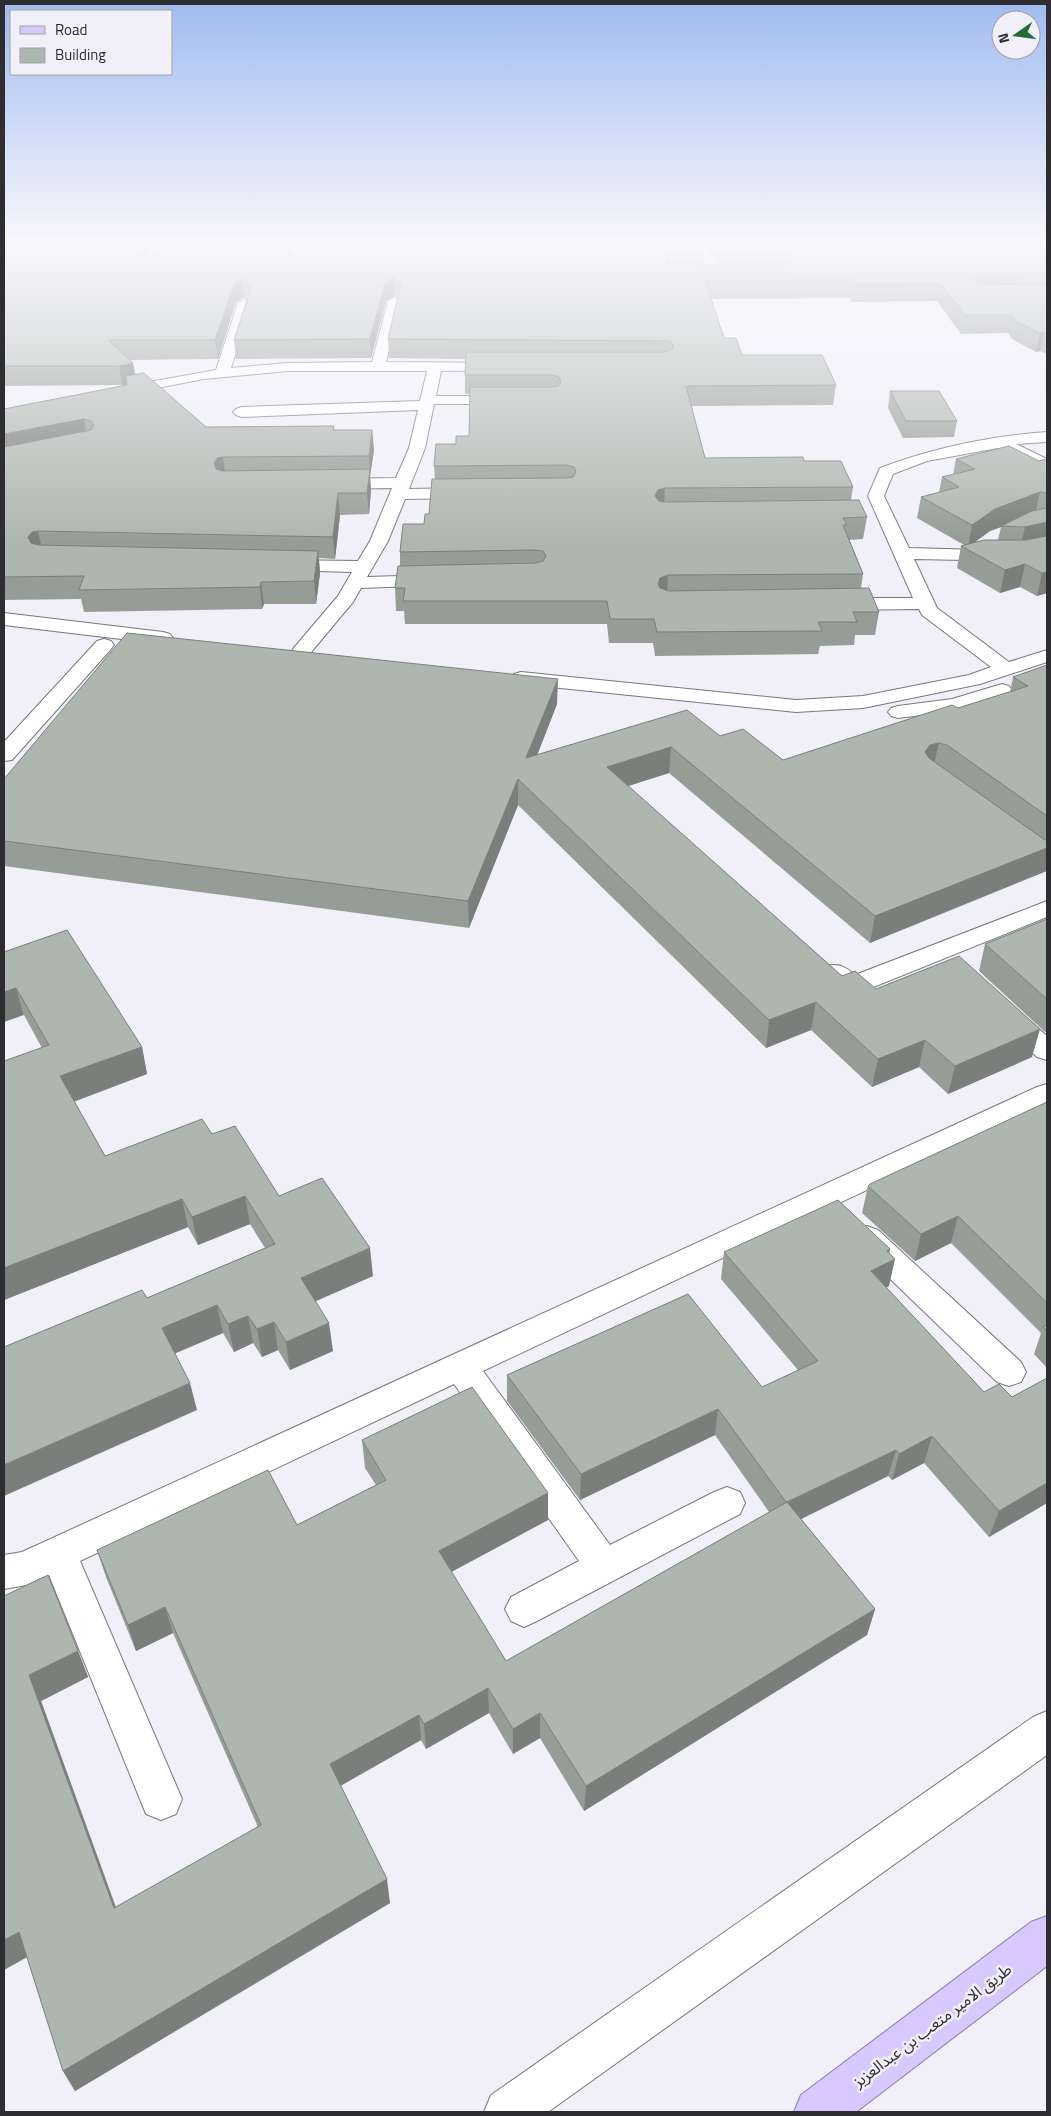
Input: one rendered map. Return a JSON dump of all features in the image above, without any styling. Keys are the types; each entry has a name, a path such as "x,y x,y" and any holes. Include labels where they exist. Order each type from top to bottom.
{"main road":[{"name":"طريق الامير متعب بن عبدالعزيز","path":"818,2112 1047,1938"}],"street":[{"path":"222,374 232,344"},
{"path":"378,366 383,344"},
{"path":"300,658 346,598 379,541 416,448 435,366"},
{"path":"109,394 222,374 287,367 515,366"},
{"path":"241,412 427,402 523,401"},
{"path":"1006,669 929,611 876,496 886,471 923,457 1047,437"},
{"path":"1001,443 1047,465"},
{"path":"314,484 487,493"},
{"path":"865,515 885,515"},
{"path":"973,555 997,537"},
{"path":"902,553 1020,556 1047,550"},
{"path":"266,565 359,575 450,581"},
{"path":"816,604 926,603"},
{"path":"4,619 178,646 104,645 4,634"},
{"path":"4,755 104,645"},
{"path":"1047,656 973,680 862,702 796,706 504,683 757,718 876,715 954,705 1047,676"},
{"path":"822,960 852,986 1047,908"},
{"path":"938,953 960,973"},
{"path":"989,999 1047,1051"},
{"path":"4,1572 26,1568 1047,1094"},
{"path":"824,1198 1009,1372"},
{"path":"460,1366 605,1568"},
{"path":"524,1609 727,1503"},
{"path":"58,1553 161,1799"},
{"path":"508,2112 1047,1731"}],"building":[{"path":"4,344 112,344 133,363 119,366 4,366"},
{"path":"672,344 738,344 742,355 822,355 836,385 686,386 705,458 803,457 804,461 841,461 853,487 665,488 658,490 655,496 659,501 859,500 867,517 843,518 847,525 843,525 863,574 668,575 660,578 658,584 660,588 669,591 869,588 879,612 853,612 857,622 818,622 822,631 657,632 654,619 610,619 607,601 403,601 405,588 395,588 398,566 535,563 543,561 546,556 543,551 535,550 400,552 403,524 424,524 425,514 429,514 432,479 566,478 573,477 576,472 574,467 566,465 434,466 436,444 456,444 456,436 469,436 470,387 552,387 558,386 561,382 559,377 552,375 465,375 466,352 665,352 674,347"},
{"path":"144,373 206,427 334,426 333,430 372,430 369,456 223,457 217,458 214,463 216,469 223,471 370,469 367,493 338,493 333,537 38,531 32,532 28,537 31,543 38,545 318,551 314,581 261,582 260,587 79,590 84,576 4,577 4,447 91,430 94,425 91,421 84,419 4,434 4,409 127,385 126,376"},
{"path":"890,391 939,391 957,421 906,421"},
{"path":"1009,446 1039,461 1047,459 1047,493 1040,492 995,509 972,525 921,497 959,487 942,477 975,469 956,459"},
{"path":"1047,508 1047,522 1025,527 1001,526 1032,511"},
{"path":"1047,536 1047,572 1042,573 1025,564 1005,570 961,546 984,540 1025,540"},
{"path":"127,633 558,679 526,758 687,710 720,736 743,729 783,760 952,705 958,708 1028,686 1013,677 1047,665 1047,816 947,745 939,743 930,745 925,752 929,758 1047,840 1047,848 875,916 671,747 607,767 842,976 855,971 876,989 959,956 1040,1029 955,1066 925,1040 878,1059 816,1002 769,1020 518,779 468,901 4,841 4,779"},
{"path":"1047,919 1047,999 985,944"},
{"path":"67,930 142,1047 60,1076 105,1156 202,1119 212,1134 235,1126 279,1196 322,1178 370,1248 301,1278 329,1323 286,1342 274,1322 257,1329 248,1316 228,1324 217,1305 162,1328 190,1383 4,1465 4,1347 142,1290 147,1298 275,1244 245,1196 192,1217 182,1199 4,1268 4,1061 49,1045 16,988 4,992 4,952"},
{"path":"1047,1102 1047,1303 958,1216 921,1234 868,1186"},
{"path":"838,1200 890,1249 887,1251 895,1259 871,1271 984,1392 999,1384 1012,1397 1047,1378 1047,1483 999,1511 932,1436 899,1454 896,1450 786,1502 718,1409 581,1474 507,1375 688,1294 762,1387 818,1361 724,1252"},
{"path":"472,1387 548,1493 439,1551 506,1661 787,1502 875,1609 586,1786 540,1713 513,1729 488,1688 424,1724 419,1715 330,1764 387,1879 63,2071 19,1932 4,1940 4,1596 48,1575 78,1651 29,1675 114,1908 261,1825 165,1607 128,1625 97,1550 268,1470 297,1525 386,1480 362,1440"}]}
